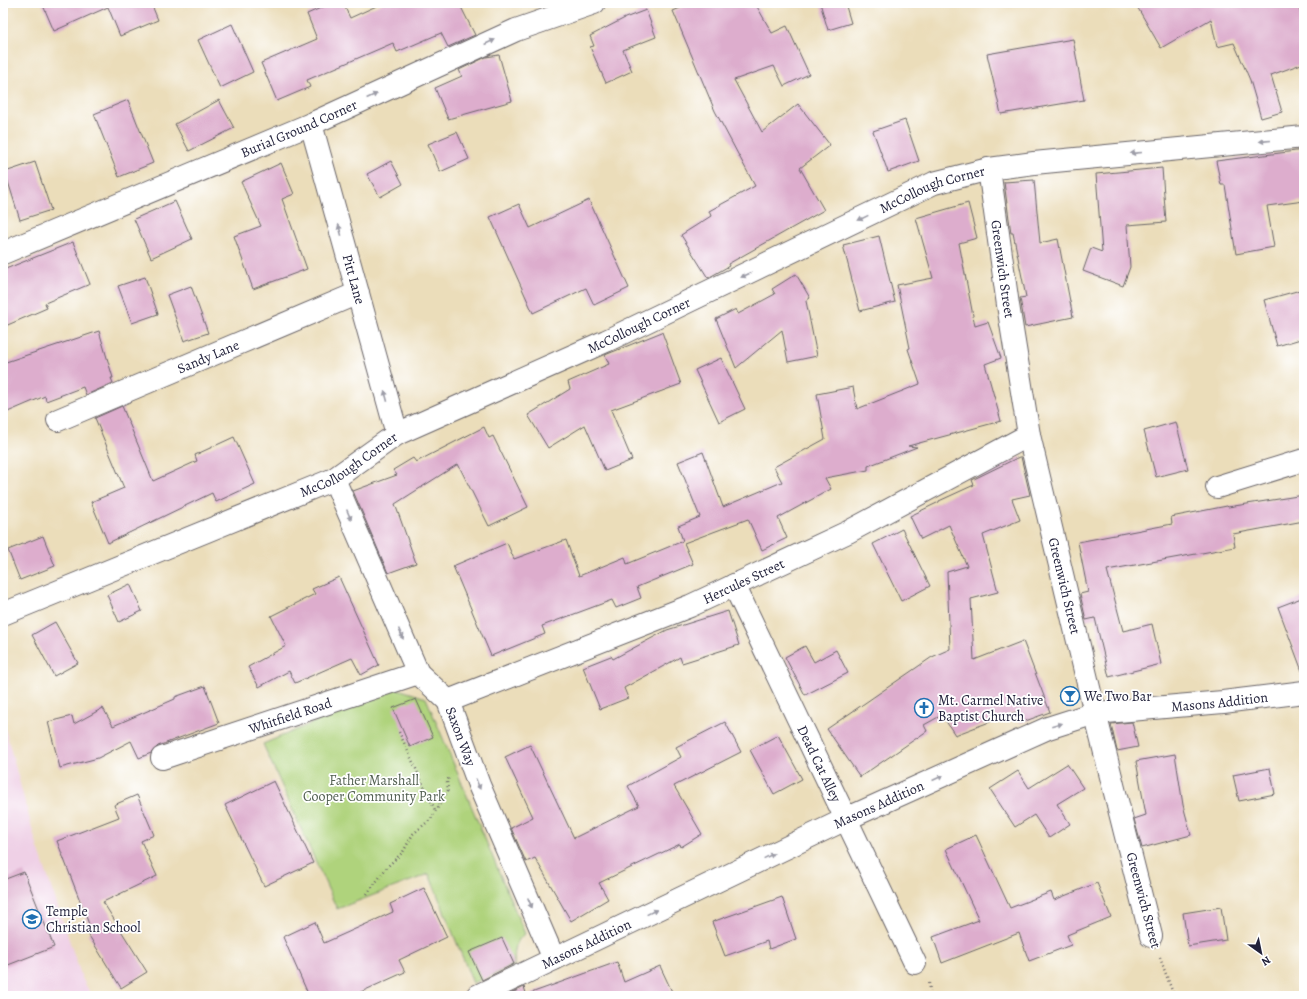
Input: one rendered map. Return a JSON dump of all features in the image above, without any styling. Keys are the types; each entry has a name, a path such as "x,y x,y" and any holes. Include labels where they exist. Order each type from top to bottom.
{"street":[{"name":"Burial Ground Corner","path":"3,253 311,124 516,30 594,3"},
{"name":"Pitt Lane","path":"311,124 396,434"},
{"name":"McCollough Corner","path":"3,614 334,479 396,434 606,341 934,183 989,169 1034,163 1304,137"},
{"name":"Greenwich Street","path":"989,169 1028,435 1095,713 1151,936"},
{"name":"Sandy Lane","path":"58,420 358,293"},
{"name":"Hercules Street","path":"448,701 690,606 848,532 1028,435"},
{"path":"1217,487 1304,460"},
{"name":"Saxon Way","path":"334,479 418,673 448,701 479,784 554,959"},
{"name":"Dead Cat Alley","path":"734,585 915,964"},
{"name":"Whitfield Road","path":"162,758 418,673"},
{"name":"Masons Addition","path":"477,996 846,819 1048,728 1095,713 1223,702 1304,692"}],"path":[{"path":"399,732 435,811"},
{"path":"367,894 388,866 403,852 412,834 431,819 448,790"},
{"name":"Greenwich Street","path":"1151,936 1174,996"}],"shaded area":[{"name":"Temple Christian School","path":"3,721 35,839 82,978 92,996 3,996"}],"green space":[{"name":"Father Marshall Cooper Community Park","path":"395,688 426,698 525,934 518,941 515,952 514,966 473,983 429,874 337,909 263,744"}],"building":[{"path":"42,3 151,3 158,20 120,36 108,7 54,31"},
{"path":"332,3 343,3 350,18 383,3 459,3 475,35 448,47 441,33 397,52 393,43 307,80 310,87 277,101 261,63 317,39 307,14"},
{"path":"692,3 755,3 772,33 787,26 809,74 784,86 774,66 734,80 762,132 798,104 830,145 800,168 824,210 728,264 729,266 708,278 681,235 711,216 709,211 755,186 715,111 673,11"},
{"path":"820,3 845,3 851,23 828,30"},
{"path":"1135,3 1297,3 1304,21 1304,63 1271,75 1282,112 1261,118 1250,80 1234,43 1217,47 1211,19 1161,48"},
{"path":"646,10 656,37 623,50 632,71 606,83 590,47 594,46 590,36 625,18"},
{"path":"232,24 253,72 220,88 198,40"},
{"path":"1073,39 1084,100 1001,114 987,54"},
{"path":"499,55 512,101 448,119 435,88 462,76 459,70 486,57"},
{"path":"128,100 153,163 119,177 94,114"},
{"path":"219,100 234,128 189,151 175,124"},
{"path":"905,120 919,161 888,172 873,131"},
{"path":"457,132 469,159 440,172 428,144"},
{"path":"1304,150 1304,201 1267,206 1274,247 1236,254 1225,185 1221,185 1216,161"},
{"path":"391,161 403,184 380,197 367,174"},
{"path":"35,162 51,210 20,220 5,172"},
{"path":"281,163 294,194 282,199 307,269 253,289 234,236 261,226 241,182"},
{"path":"1162,168 1166,222 1127,225 1130,267 1123,286 1083,271 1091,248 1102,252 1096,174"},
{"path":"1034,180 1040,243 1058,239 1073,317 1025,327 1020,298 1026,297 1013,233 1011,233 1004,182"},
{"path":"589,200 629,288 594,305 586,288 533,313 490,217 519,204 530,228"},
{"path":"175,201 192,239 151,258 134,219"},
{"path":"968,203 977,238 959,243 975,326 988,322 1001,358 985,364 1001,421 908,446 917,447 868,466 868,470 825,478 831,489 778,518 787,538 762,550 748,519 684,543 693,564 637,587 641,598 616,608 612,600 542,626 545,634 491,656 453,566 507,543 514,559 566,540 579,576 625,557 627,564 683,541 678,526 700,517 678,462 703,452 723,507 782,482 774,467 825,439 817,394 853,387 857,409 920,384 908,349 910,348 897,285 933,278 916,218"},
{"path":"879,236 895,302 860,311 843,245"},
{"path":"73,242 90,284 45,303 47,308 3,327 3,270"},
{"path":"796,274 810,298 806,301 817,356 788,362 782,330 736,368 716,319 736,309 738,314 775,294 772,289"},
{"path":"145,277 158,314 132,323 118,286"},
{"path":"191,286 208,333 184,341 167,295"},
{"path":"1304,289 1304,338 1277,346 1264,300"},
{"path":"99,331 113,378 111,378 113,383 86,395 83,387 46,401 45,396 3,414 3,363"},
{"path":"662,332 681,384 611,410 632,460 605,471 585,425 548,448 528,415 570,389 568,382 609,364 605,355"},
{"path":"721,358 745,409 719,422 695,370"},
{"path":"122,406 153,481 197,461 195,455 234,437 255,484 216,502 212,493 108,543 91,502 124,488 95,418"},
{"path":"1176,422 1188,469 1156,477 1144,431"},
{"path":"484,427 489,438 493,436 528,507 489,526 458,464 395,504 416,563 388,573 353,491 397,475 393,470 413,458 416,462"},
{"path":"1021,457 1030,495 1012,499 1020,520 983,535 998,592 971,599 974,660 1023,641 1050,712 1020,723 1016,712 955,735 942,715 924,725 927,731 860,777 827,729 932,657 950,649 947,572 967,566 949,525 921,539 910,516 974,485 972,480"},
{"path":"1304,495 1304,521 1233,534 1235,547 1107,570 1123,631 1152,624 1161,664 1109,677 1095,618 1086,620 1080,594 1088,592 1078,542 1172,524 1171,517 1227,506"},
{"path":"902,529 930,586 901,601 873,544"},
{"path":"43,536 55,566 20,580 8,550"},
{"path":"339,577 379,665 361,675 352,658 295,683 289,671 259,687 248,667 286,646 271,616 315,594 312,589"},
{"path":"130,584 142,611 119,622 107,595"},
{"path":"1304,597 1304,670 1302,671 1278,607"},
{"path":"728,611 739,645 682,663 680,657 624,688 628,698 600,709 583,667 611,656 613,659 667,630"},
{"path":"55,622 78,663 54,676 32,635"},
{"path":"805,646 814,662 836,650 848,673 805,695 785,657"},
{"path":"205,686 219,723 158,746 151,753 139,758 131,741 98,758 60,768 48,722 72,716 74,724 103,708 113,726 175,699 175,697"},
{"path":"416,699 433,737 410,747 393,708"},
{"path":"725,722 741,752 674,786 702,834 681,847 680,844 599,883 608,899 571,921 535,858 526,862 511,828 533,817 505,757 530,745 574,838 639,806 628,786 681,757 676,747"},
{"path":"1132,722 1138,747 1117,751 1111,724"},
{"path":"778,735 802,779 774,794 750,750"},
{"path":"1175,754 1183,805 1191,835 1142,848 1134,819 1146,815 1136,761"},
{"path":"1067,764 1083,788 1057,804 1070,824 1049,838 1034,815 1015,827 990,789 1018,771 1029,788"},
{"path":"1270,768 1275,794 1239,801 1233,775"},
{"path":"274,781 313,863 264,886 225,805"},
{"path":"137,795 154,835 141,841 157,876 103,902 147,972 121,988 88,934 92,932 57,841 119,817 114,805"},
{"path":"976,835 1010,908 1051,892 1054,900 1097,883 1111,917 1067,935 1071,945 1029,961 1019,933 942,963 933,937 979,920 946,849"},
{"path":"24,872 54,947 3,967 3,880"},
{"path":"424,888 447,937 399,960 405,972 352,996 309,996 283,937 315,922 324,943 393,912 390,904"},
{"path":"782,897 796,939 769,949 767,941 725,956 712,922"},
{"path":"1221,907 1226,940 1188,946 1183,913"},
{"path":"502,938 514,964 482,980 469,952"},
{"path":"617,962 624,982 660,966 674,996 531,996 531,993"},
{"path":"524,987 527,996 506,996"}],"place":[{"name":"We Two Bar","path":"1070,696"},
{"name":"Mt. Carmel Native Baptist Church","path":"924,708"},
{"name":"Temple Christian School","path":"32,919"}]}
